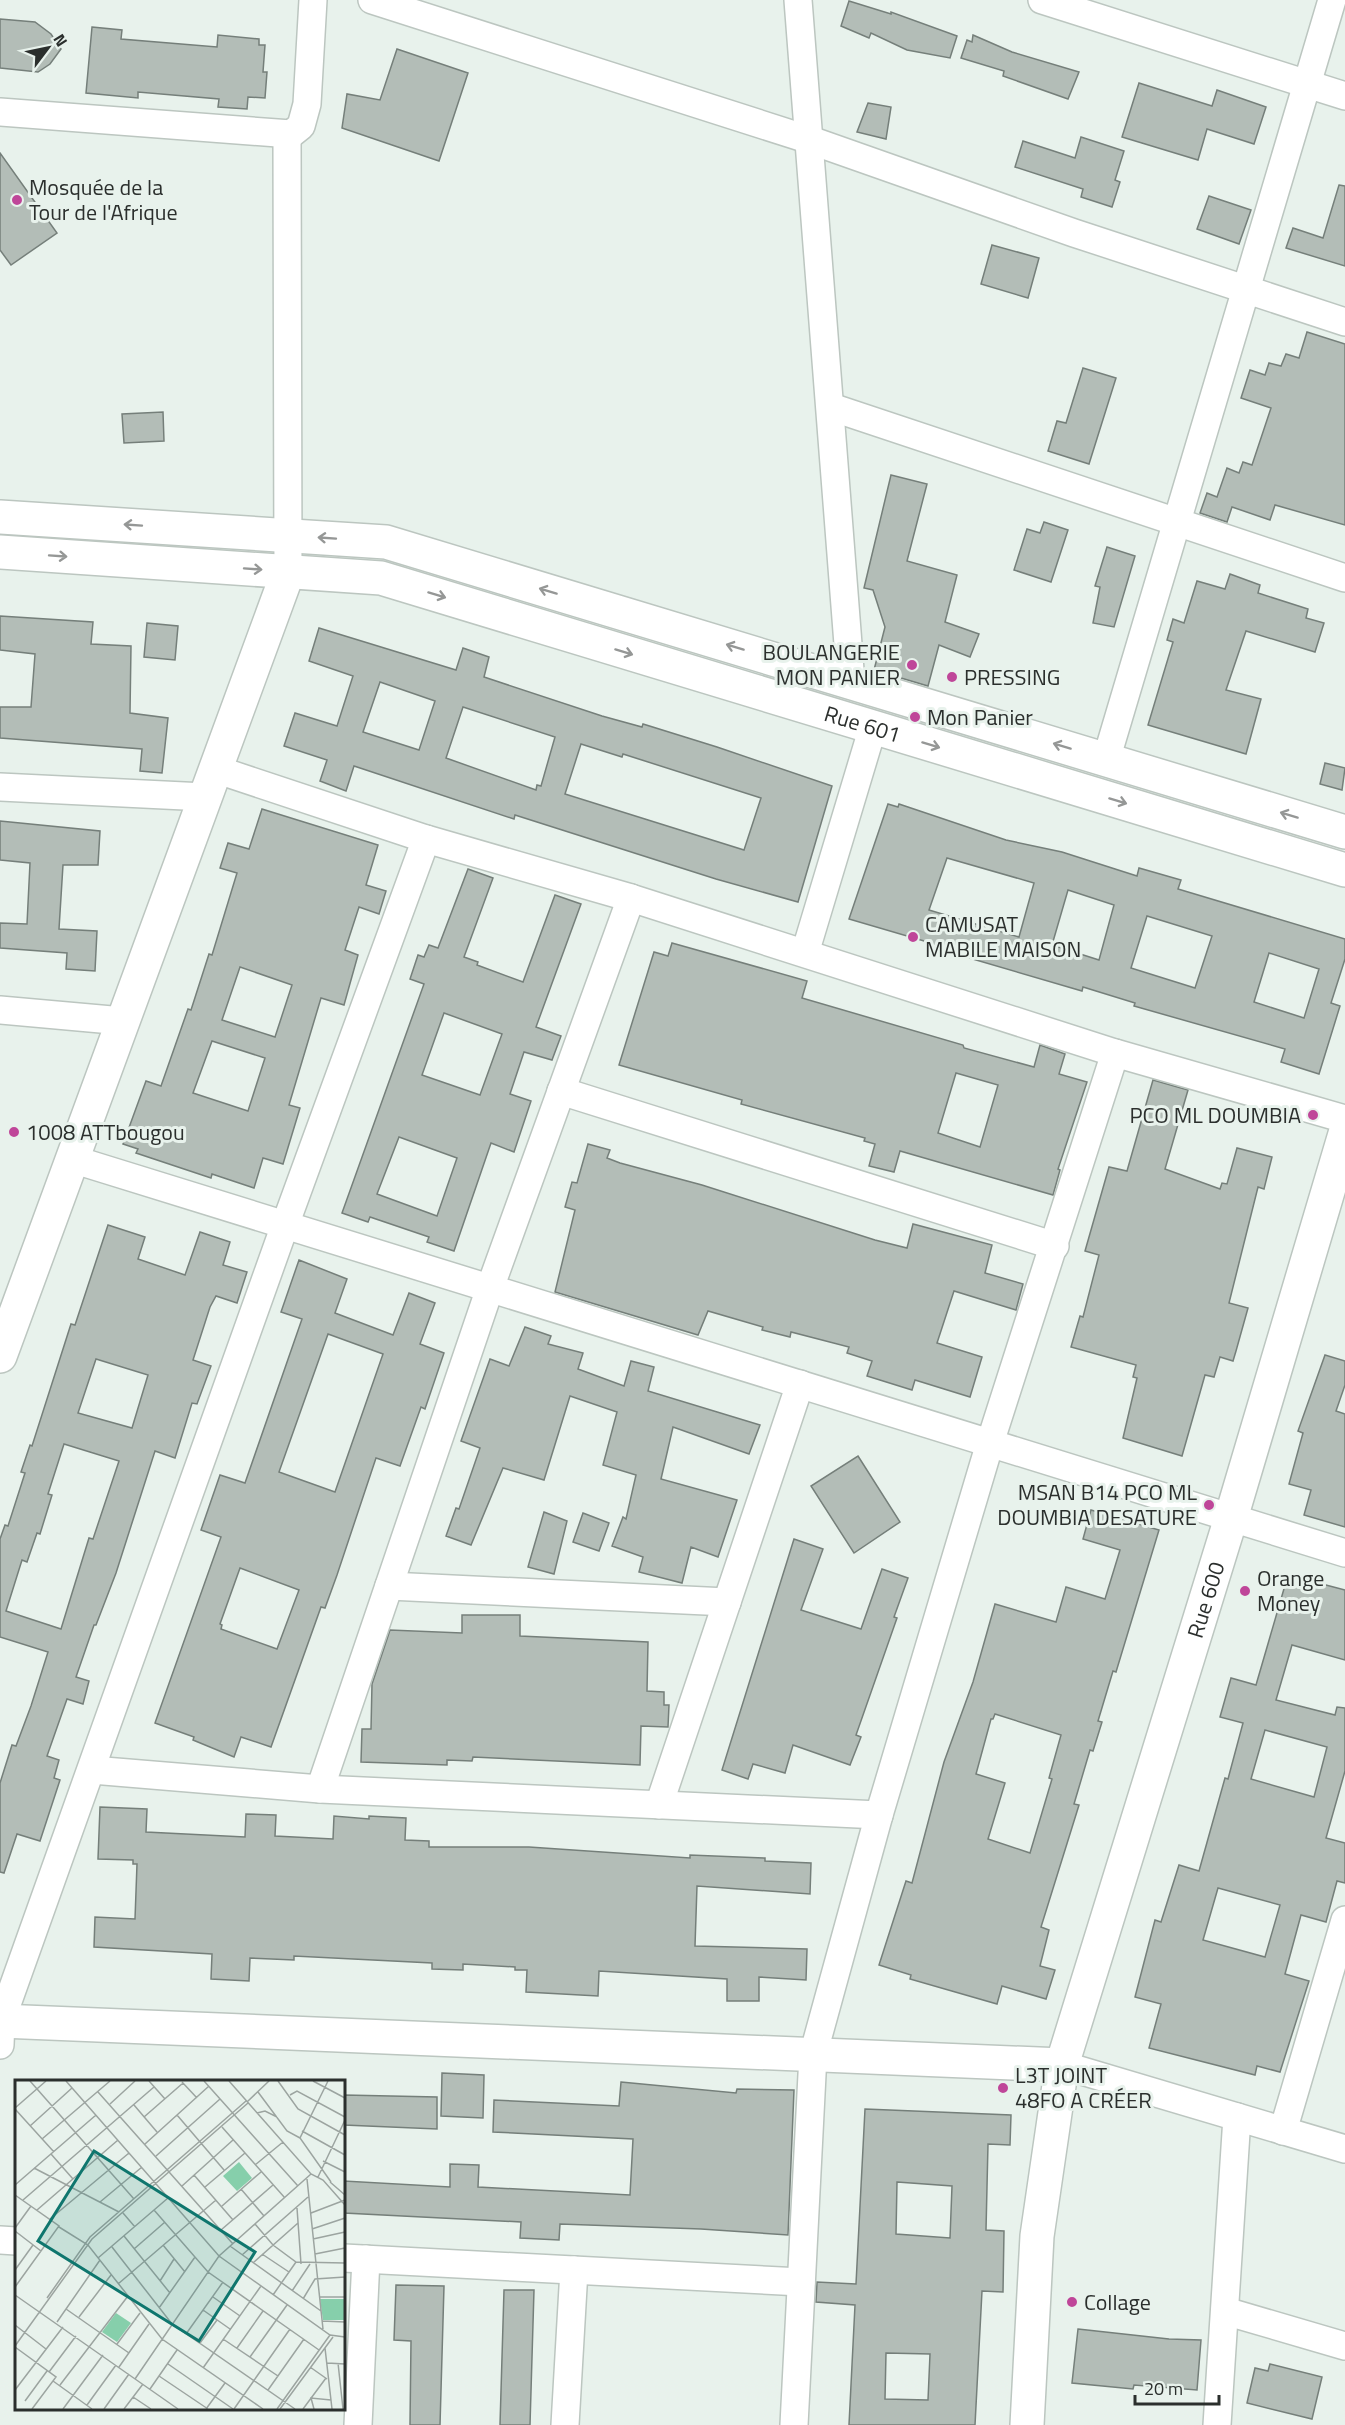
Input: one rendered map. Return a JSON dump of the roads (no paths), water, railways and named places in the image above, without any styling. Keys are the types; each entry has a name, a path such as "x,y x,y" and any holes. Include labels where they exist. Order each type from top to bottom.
{"street":[{"path":"0,112 287,135 301,126 305,117 313,0"},
{"path":"372,0 810,140 1345,322"},
{"path":"798,0 851,683"},
{"path":"1042,0 1345,96"},
{"path":"1107,760 1332,0"},
{"path":"1,1348 288,572 287,135"},
{"path":"831,407 1345,578"},
{"name":"Rue 601","path":"0,517 386,542 1345,832"},
{"name":"Rue 601","path":"0,552 381,578 1345,870"},
{"path":"805,953 873,727"},
{"path":"0,787 210,783 426,839 631,898 1115,1053 1345,1119"},
{"path":"426,839 285,1225 0,2029 1062,2065 1345,2149"},
{"path":"320,1789 490,1288 631,898"},
{"path":"0,1010 123,1021"},
{"path":"794,2425 813,2055 879,1815 990,1443 1115,1053"},
{"path":"561,1091 1055,1246"},
{"name":"Rue 600","path":"1027,2425 1037,2236 1062,2065 1231,1518 1345,1134"},
{"path":"72,1159 1345,1553"},
{"path":"660,1805 800,1384"},
{"path":"389,1586 727,1602"},
{"path":"92,1770 320,1789 879,1815"},
{"path":"1283,2131 1345,1920"},
{"path":"1217,2425 1237,2117"},
{"path":"0,2240 15,2241"},
{"path":"358,2425 355,2259 801,2283"},
{"path":"565,2425 574,2270"},
{"path":"1225,2311 1345,2346"}],"place":[{"name":"Mosquée de la Tour de l'Afrique","path":"17,200"},
{"name":"BOULANGERIE MON PANIER","path":"912,665"},
{"name":"PRESSING","path":"952,677"},
{"name":"Mon Panier","path":"915,717"},
{"name":"CAMUSAT MABILE MAISON","path":"913,937"},
{"name":"PCO ML DOUMBIA","path":"1313,1115"},
{"name":"1008 ATTbougou","path":"14,1132"},
{"name":"MSAN B14 PCO ML DOUMBIA DESATURE","path":"1209,1505"},
{"name":"Orange Money","path":"1245,1591"},
{"name":"L3T JOINT 48FO A CRÉER","path":"1003,2088"},
{"name":"Collage","path":"1072,2302"}]}
